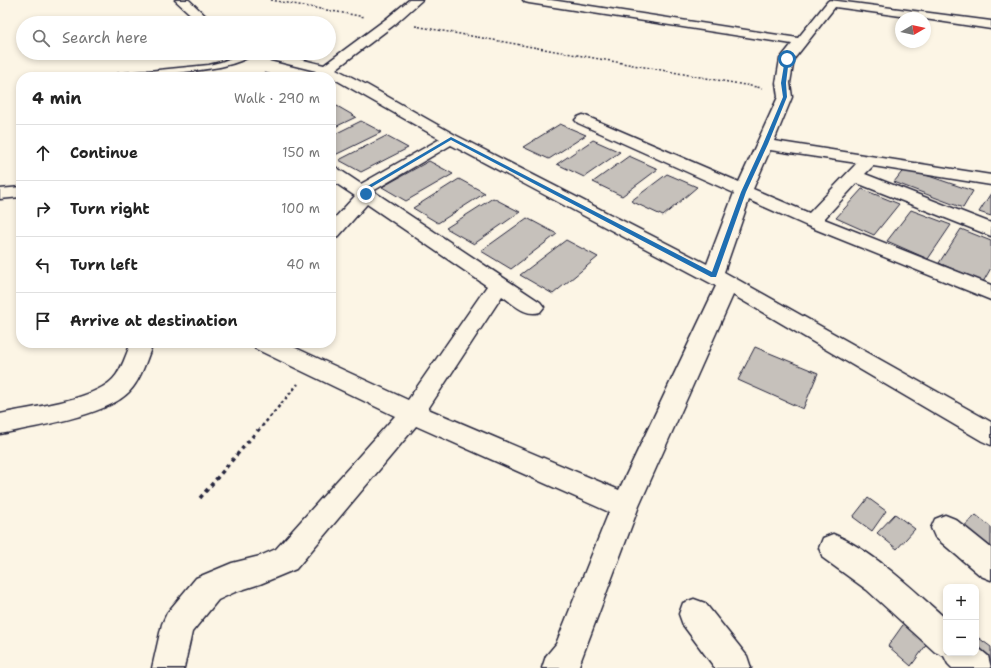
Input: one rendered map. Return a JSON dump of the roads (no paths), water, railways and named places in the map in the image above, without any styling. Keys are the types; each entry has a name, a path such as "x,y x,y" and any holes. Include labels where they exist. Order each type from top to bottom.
{"street":[{"path":"181,0 200,16"},
{"path":"325,72 416,0"},
{"path":"529,0 801,42"},
{"path":"568,664 625,506 721,279 743,192 766,144 785,97 784,83 787,59 832,1 991,25"},
{"path":"281,60 316,72"},
{"path":"336,79 362,88 451,138 721,279 991,434"},
{"path":"583,120 743,192 991,293"},
{"path":"336,227 364,193 451,138"},
{"path":"766,144 991,180"},
{"path":"812,221 869,160"},
{"path":"336,175 533,307"},
{"path":"854,176 991,230"},
{"path":"0,194 16,192"},
{"path":"168,668 178,624 207,588 232,578 260,570 286,559 412,413 499,284"},
{"path":"0,424 92,403 113,393 123,384 140,348"},
{"path":"275,348 412,413 625,506"},
{"path":"945,528 991,566"},
{"path":"832,548 858,564 943,638"},
{"path":"694,614 735,668"},
{"path":"962,656 976,668"}],"lane":[{"path":"158,72 209,67 233,60"}]}
